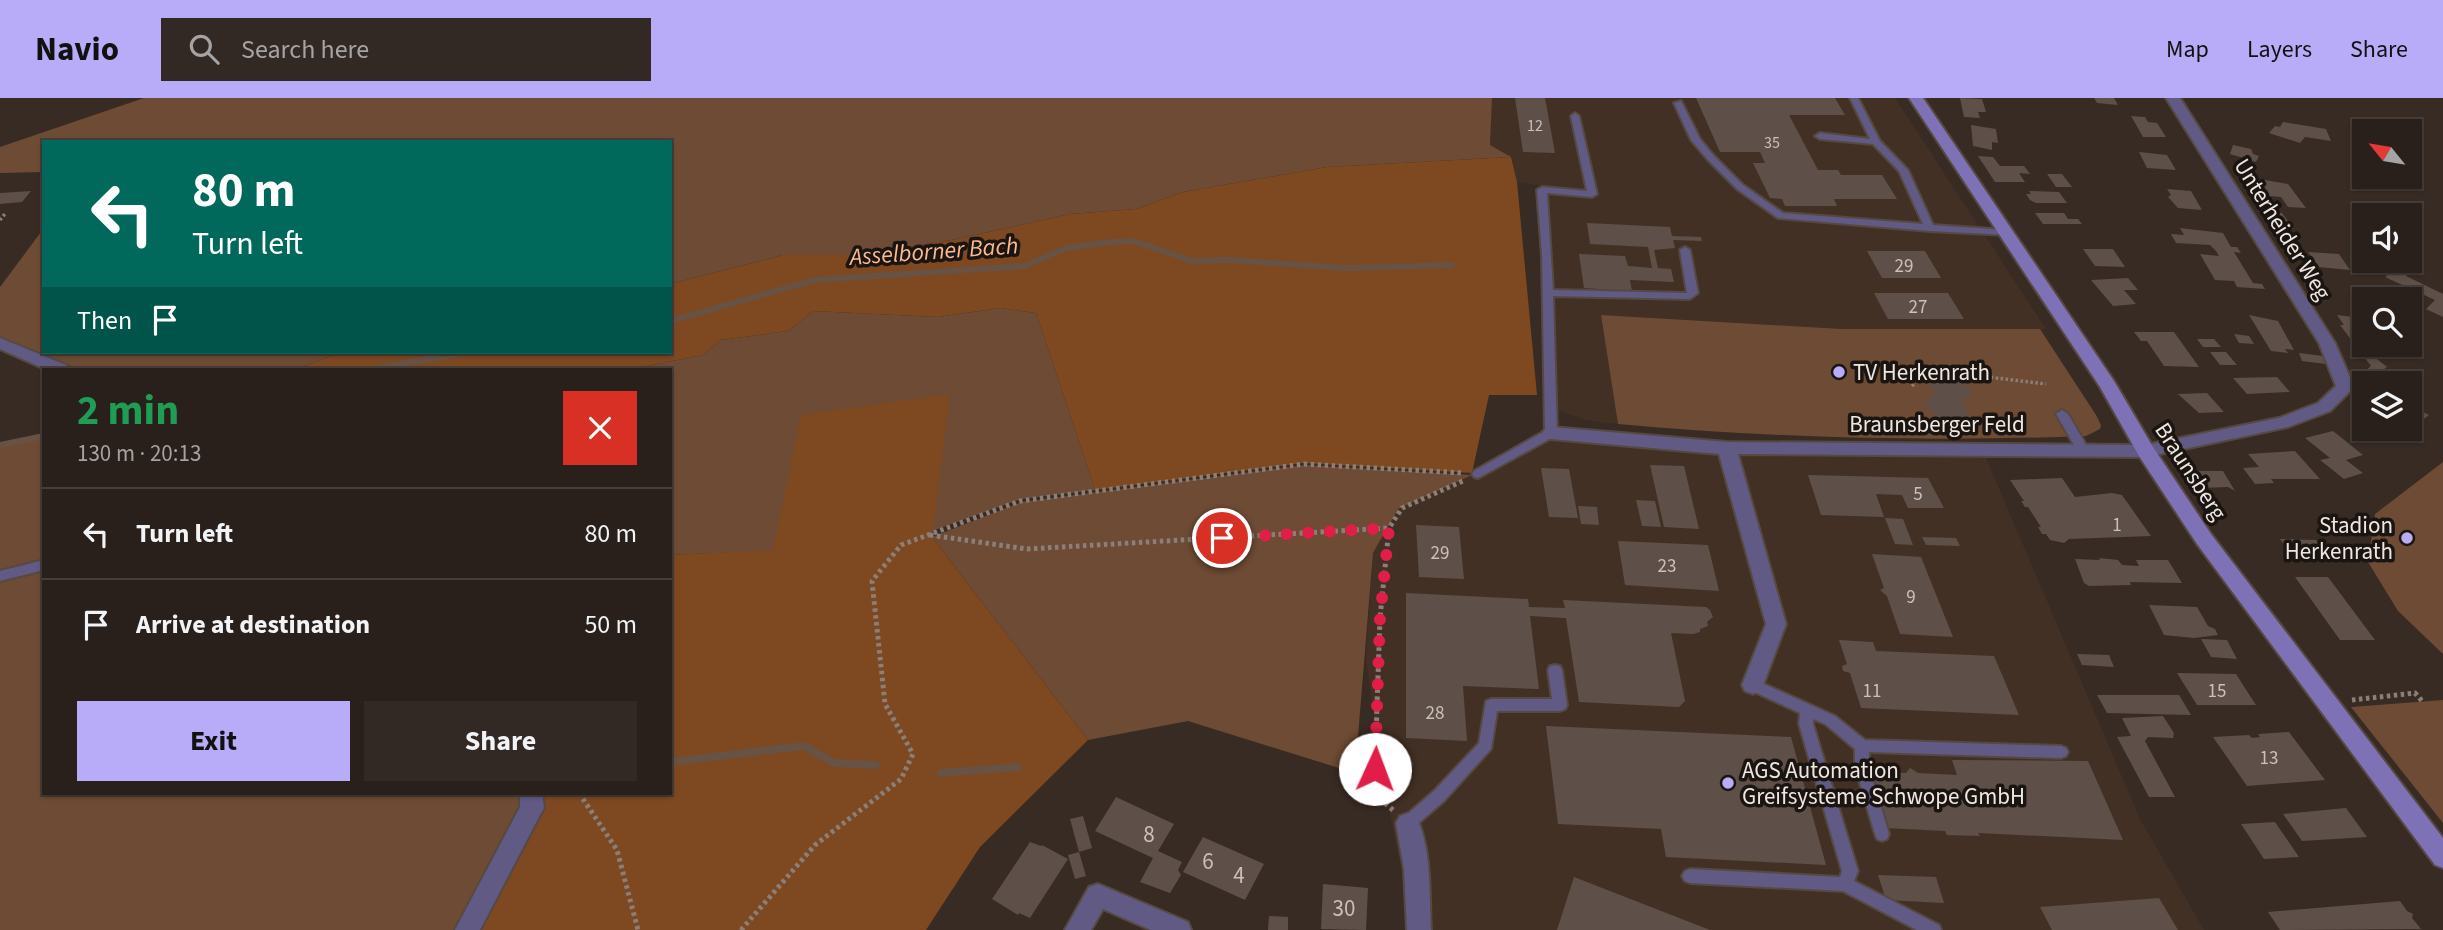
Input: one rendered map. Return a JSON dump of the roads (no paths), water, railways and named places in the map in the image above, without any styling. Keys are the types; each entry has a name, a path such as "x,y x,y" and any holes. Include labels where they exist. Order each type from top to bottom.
{"main road":[{"name":"Braunsberg","path":"1916,98 2108,385 2146,451 2204,539 2443,857"}],"street":[{"name":"Unterheider Weg","path":"2146,451 2282,423 2324,407 2344,387 2328,343 2174,98"},
{"path":"0,343 59,368"},
{"name":"Braunsberger Feld","path":"1551,433 1727,448 2146,451"},
{"path":"1727,448 1776,624 1753,685"},
{"path":"467,930 532,808 531,795"},
{"path":"1408,824 1416,869 1419,930"},
{"path":"1077,930 1098,895 1179,930"}],"lane":[{"path":"1854,98 1876,142 1903,170 1930,228"},
{"path":"1678,103 1696,140 1711,158 1740,187 1782,216 2006,233"},
{"path":"1478,474 1551,433 1548,293 1542,190 1592,194 1575,116"},
{"path":"1820,136 1876,142"},
{"path":"1548,293 1690,296 1693,293 1685,250"},
{"path":"2062,414 2082,450"},
{"path":"0,576 42,566"},
{"path":"1408,824 1439,796 1486,745 1491,705 1560,705 1555,670"},
{"path":"1753,685 1830,720 1862,746 2062,752"},
{"path":"1807,710 1806,724 1850,872 1845,884"},
{"path":"1862,746 1861,767 1882,834"},
{"path":"1690,876 1845,884 1933,930"}],"waterway":[{"name":"Asselborner Bach","path":"672,320 815,280 1025,266 1066,248 1111,242 1134,241 1192,261 1230,260 1346,268 1452,265"},
{"name":"Asselborner Bach","path":"377,368 458,354"},
{"name":"Asselborner Bach","path":"0,445 42,436"},
{"name":"Asselborner Bach","path":"672,762 804,746 834,763 876,765"},
{"name":"Asselborner Bach","path":"941,773 1018,767"}],"place":[{"name":"TV Herkenrath","path":"1839,372"},
{"name":"Stadion Herkenrath","path":"2407,538"},
{"name":"AGS Automation Greifsysteme Schwope GmbH","path":"1728,783"}]}
